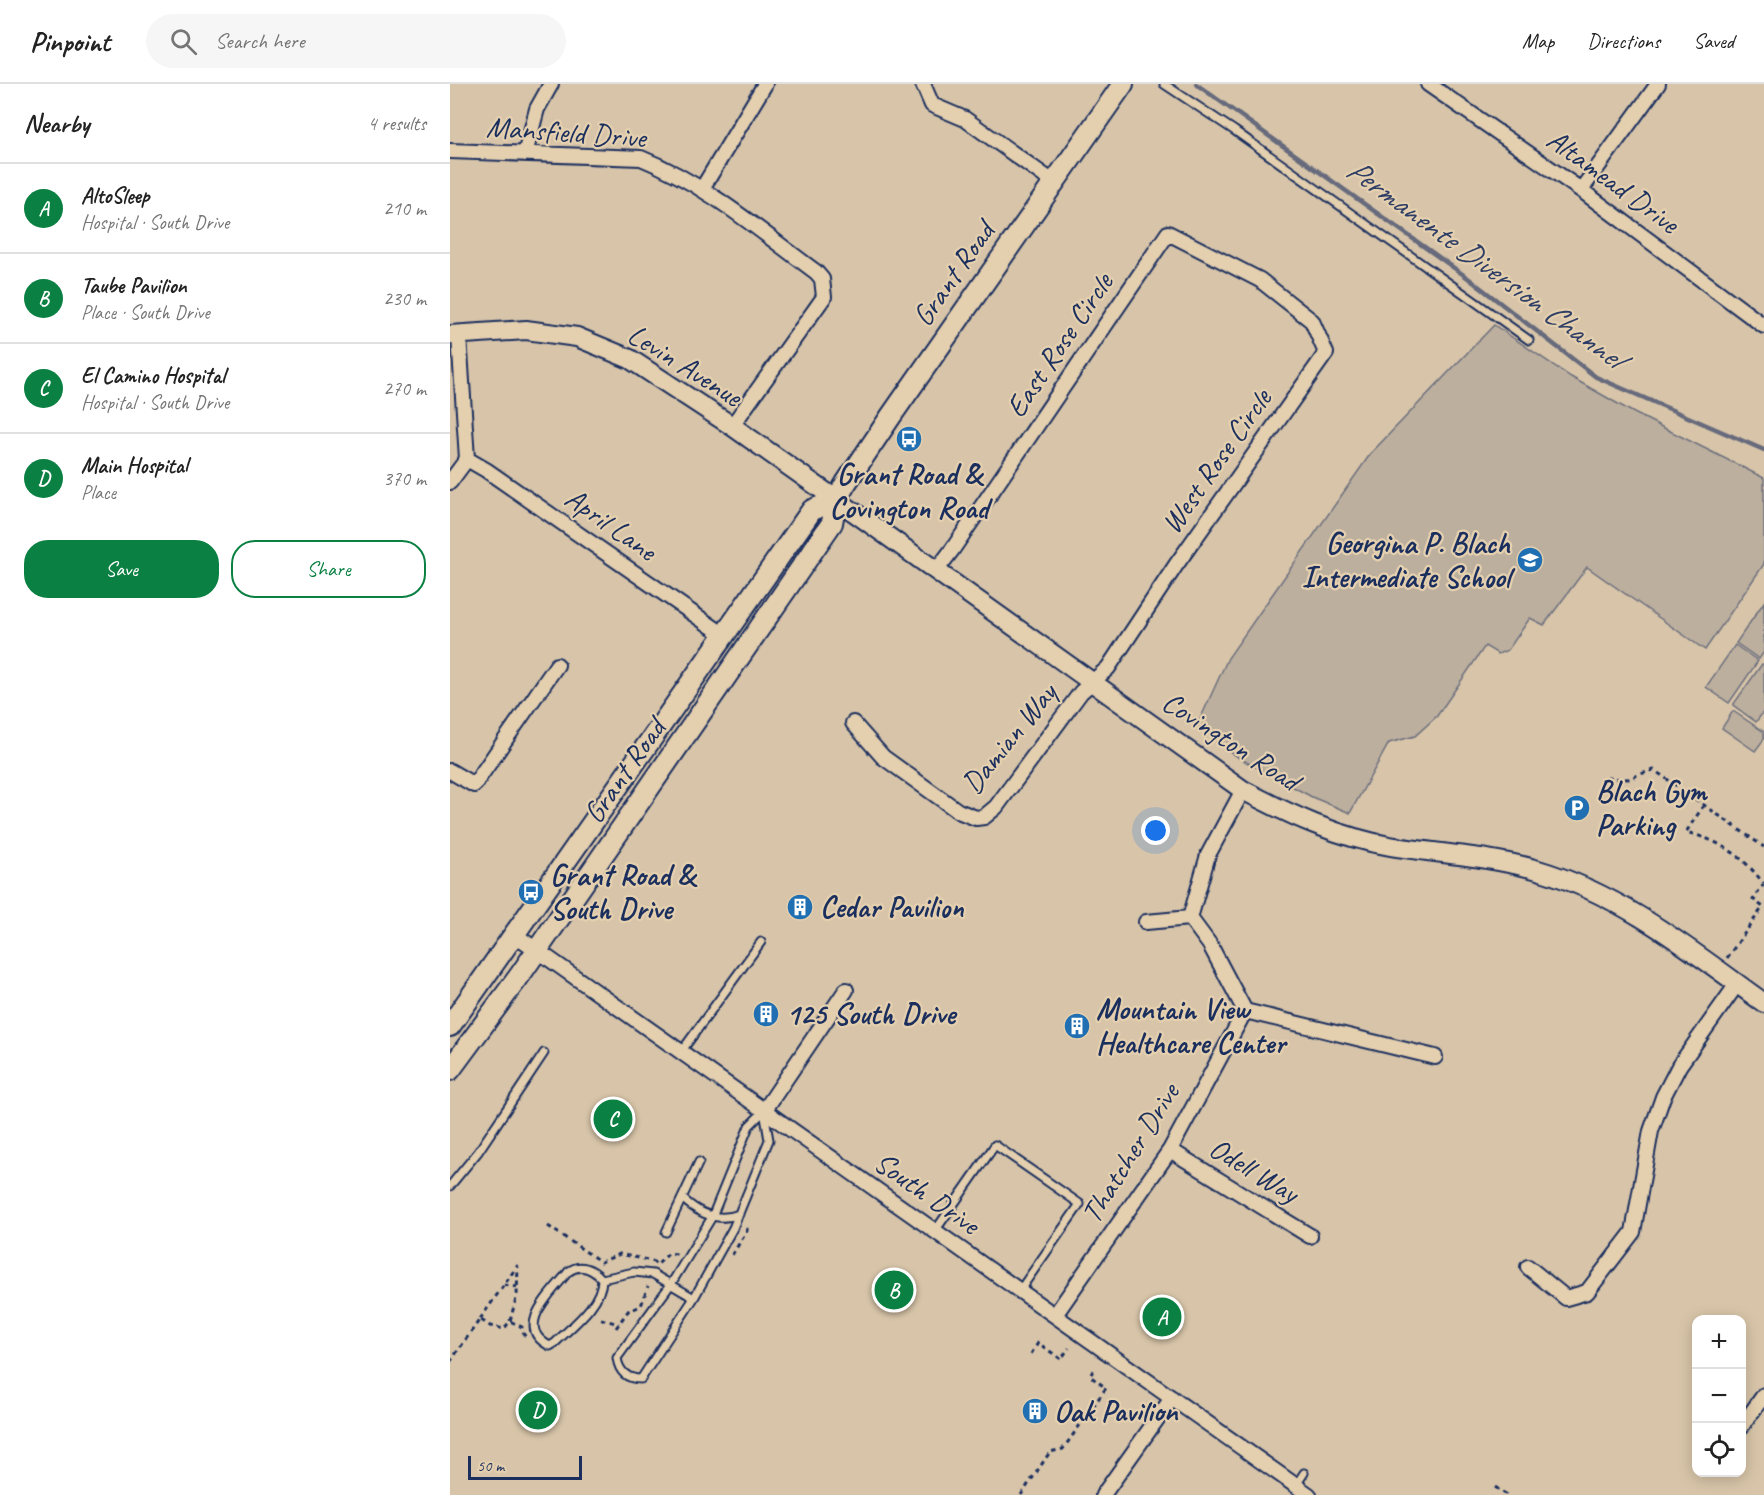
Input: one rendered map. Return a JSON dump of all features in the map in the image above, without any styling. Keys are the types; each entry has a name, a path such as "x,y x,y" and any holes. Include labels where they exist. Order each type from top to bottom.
{"main road":[{"name":"Grant Road","path":"450,1070 536,950 831,523 836,500 891,416 1123,84"},
{"name":"Grant Road","path":"450,1026 812,510 836,500"}],"street":[{"path":"525,154 537,109 550,84"},
{"path":"702,189 765,84"},
{"path":"923,84 932,105 965,119 1053,182"},
{"name":"Altamead Drive","path":"1428,84 1581,190 1764,326"},
{"path":"1581,190 1658,84"},
{"name":"Mansfield Drive","path":"450,152 641,158 669,169 702,189 816,272 822,279 824,297 732,426"},
{"name":"East Rose Circle","path":"936,571 1168,233 1260,280"},
{"name":"West Rose Circle","path":"1092,682 1108,668 1176,565 1326,353 1312,321 1260,280"},
{"name":"Levin Avenue","path":"454,335 526,330 577,337 630,359 732,426 836,500"},
{"path":"450,482 467,459 454,335"},
{"name":"April Lane","path":"467,459 724,634"},
{"name":"Covington Road","path":"836,500 1243,790 1306,821 1346,836 1390,846 1512,863 1590,889 1632,910 1764,1003"},
{"path":"450,771 474,786 557,665"},
{"name":"Damian Way","path":"853,723 883,757 949,805 976,818 984,817 1007,794 1081,692 1092,682"},
{"path":"1190,918 1208,855 1243,790"},
{"path":"1146,922 1190,918"},
{"path":"1190,918 1210,945 1245,1011 1435,1057"},
{"name":"South Drive","path":"514,934 1310,1495"},
{"path":"1528,1267 1566,1298 1587,1292 1633,1232 1651,1131 1663,1097 1679,1066 1737,984"},
{"path":"764,1111 846,990"},
{"name":"Thatcher Drive","path":"1055,1315 1170,1150 1245,1011"},
{"name":"Odell Way","path":"1170,1150 1310,1236"},
{"path":"1744,1423 1764,1395"},
{"path":"1103,1495 1172,1398"}],"lane":[{"path":"1164,84 1235,131 1529,340"},
{"path":"681,1052 761,942"},
{"path":"450,1186 478,1152 544,1053"},
{"path":"764,1111 770,1140 739,1214 694,1298 642,1379 626,1376 618,1366 617,1358 671,1284 712,1217 749,1126 764,1111"},
{"path":"935,1231 995,1145 1014,1158 1080,1204 1020,1290"},
{"path":"666,1232 699,1162"},
{"path":"682,1198 712,1217 725,1218 739,1214"},
{"path":"582,1266 595,1272 602,1279 602,1289 592,1304 555,1343 550,1346 537,1337 533,1324 536,1314 568,1272 582,1266"},
{"path":"602,1279 634,1272 653,1274 694,1298"},
{"path":"1296,1485 1304,1473"}],"path":[{"path":"1607,778 1631,779 1636,775 1654,770 1764,847"},
{"path":"1704,805 1686,832 1727,848 1750,867 1764,884 1753,899 1763,907 1733,949"},
{"path":"682,873 685,885"},
{"path":"548,1226 601,1262 620,1254 657,1264 669,1253 677,1254"},
{"path":"450,1362 480,1319 518,1265 517,1287 510,1321 504,1329 490,1326 480,1319"},
{"path":"504,1285 517,1287"},
{"path":"616,1329 628,1311 641,1306 648,1286"},
{"path":"602,1318 619,1323"},
{"path":"510,1321 522,1327 524,1337 531,1342"},
{"path":"1031,1354 1038,1343 1060,1359 1069,1348"},
{"path":"1021,1495 1050,1452 1063,1449 1106,1388 1090,1376 1095,1367"},
{"path":"1496,1487 1508,1495"}],"shaded area":[{"path":"1494,325 1571,377 1634,413 1764,478 1764,564 1705,650 1587,567 1544,625 1530,618 1508,650 1498,654 1485,646 1437,716 1415,736 1389,743 1350,813 1312,797 1239,758 1197,726 1228,658 1371,453"},
{"path":"1764,602 1764,652 1759,659 1736,643"},
{"path":"1735,645 1758,661 1729,703 1706,687"},
{"path":"1762,664 1764,665 1764,711 1756,722 1733,705"},
{"path":"1733,711 1764,732 1764,739 1755,751 1722,728"}],"waterway":[{"name":"Permanente Diversion Channel","path":"1196,84 1468,278 1596,377 1764,450"}],"place":[{"name":"Grant Road & Covington Road","path":"909,439"},
{"name":"Georgina P. Blach Intermediate School","path":"1530,560"},
{"name":"Blach Gym Parking","path":"1577,808"},
{"name":"Grant Road & South Drive","path":"531,892"},
{"name":"Cedar Pavilion","path":"800,907"},
{"name":"125 South Drive","path":"766,1014"},
{"name":"Mountain View Healthcare Center","path":"1077,1026"},
{"name":"El Camino Hospital","path":"613,1119"},
{"name":"Taube Pavilion","path":"894,1290"},
{"name":"AltoSleep","path":"1162,1317"},
{"name":"Main Hospital","path":"538,1410"},
{"name":"Oak Pavilion","path":"1035,1411"}]}
